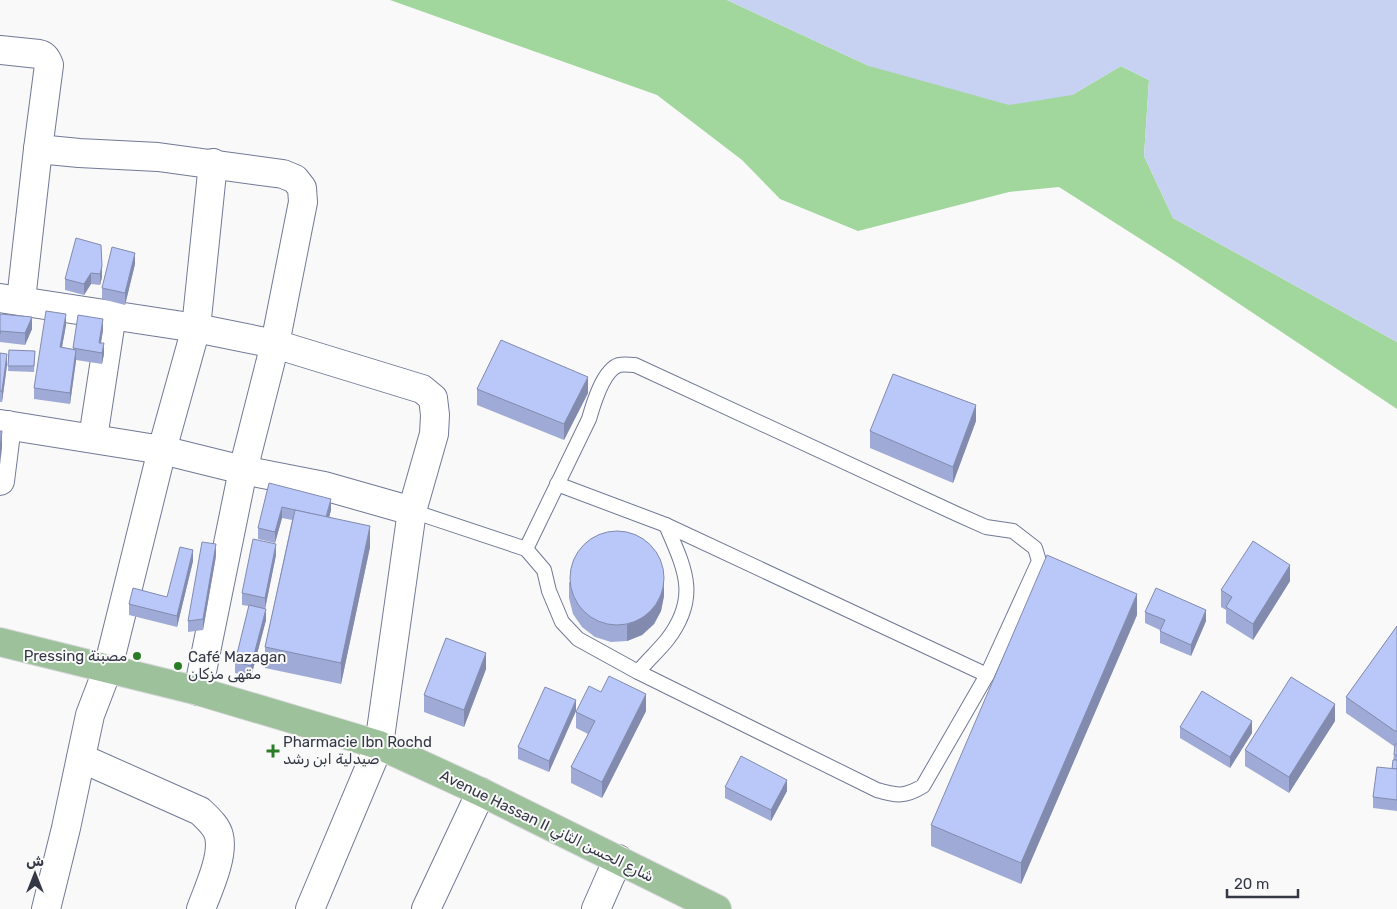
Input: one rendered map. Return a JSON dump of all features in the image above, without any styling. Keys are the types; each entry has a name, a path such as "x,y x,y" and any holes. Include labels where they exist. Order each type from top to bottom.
{"main road":[{"name":"Avenue Hassan II شارع الحسن الثاني","path":"0,642 198,691 379,745 481,792 717,909"}],"street":[{"path":"0,50 38,54 47,59 49,65 38,149 11,299 196,328 275,344 422,389 433,398 435,414 434,434 412,511 379,745 310,909"},
{"path":"38,149 79,153 158,156 214,163 283,174 295,179 302,188 303,202 275,344 243,470 198,691"},
{"path":"46,909 66,828 90,715 108,668 162,450 196,328 214,163"},
{"path":"93,438 112,314"},
{"path":"0,481 3,424 162,450 243,470 324,486 412,511"},
{"path":"81,758 200,811 210,820 219,836 219,856 202,909"},
{"path":"426,909 481,792"},
{"path":"596,909 618,859"}],"lane":[{"path":"412,511 526,549 544,570 548,591 562,622 578,639 638,672 859,781 893,795 910,794 923,786 987,675 1039,561 1035,548 1013,531 986,527 959,516 635,365 619,365 611,370 604,381 526,549"},
{"path":"557,484 666,525 987,675"},
{"path":"638,672 666,641 680,621 686,600 686,578 666,525"}],"green space":[{"path":"390,0 727,0 869,66 1072,95 1121,66 1149,80 1144,156 1173,218 1397,342 1397,409 1178,263 1059,187 1009,192 858,231 780,199 742,160 657,95"}],"water":[{"path":"727,0 1397,0 1397,342 1173,218 1144,156 1149,80 1121,66 1072,95 1009,105 869,66"}],"building":[{"path":"76,238 101,245 102,266 100,274 91,273 84,284 65,279"},
{"path":"112,247 135,253 125,293 102,288"},
{"path":"46,311 66,314 60,347 76,350 70,393 34,388"},
{"path":"0,314 32,317 25,333 0,331"},
{"path":"78,315 103,319 99,343 104,343 102,353 73,348"},
{"path":"501,340 588,377 564,424 477,389"},
{"path":"9,350 35,351 34,366 8,366"},
{"path":"0,353 7,354 2,391 0,391"},
{"path":"893,374 976,405 953,467 870,431"},
{"path":"0,431 2,431 0,449"},
{"path":"269,483 331,499 326,517 282,507 275,532 258,528"},
{"path":"295,510 370,526 341,663 265,647"},
{"path":"617,531 635,535 650,545 660,560 664,578 660,596 650,611 635,621 617,625 599,621 584,611 574,596 570,578 574,560 584,545 599,535"},
{"path":"253,539 276,544 265,598 242,593"},
{"path":"1253,541 1290,565 1253,624 1226,607 1232,597 1221,590"},
{"path":"202,542 216,544 203,619 188,621"},
{"path":"180,547 193,550 177,616 129,604 133,588 167,597"},
{"path":"1047,555 1137,594 1021,863 931,825"},
{"path":"1156,588 1206,610 1191,645 1160,631 1165,620 1145,612"},
{"path":"249,605 266,609 251,666 235,662"},
{"path":"1397,626 1397,731 1395,731 1346,697"},
{"path":"446,638 486,653 464,710 424,695"},
{"path":"609,676 646,694 602,782 571,767 595,721 576,712 589,686 601,692"},
{"path":"1291,677 1335,704 1289,777 1245,750"},
{"path":"545,687 576,700 549,761 518,747"},
{"path":"1202,691 1252,721 1230,757 1180,727"},
{"path":"1395,744 1397,744 1397,755 1394,755"},
{"path":"741,756 787,780 771,810 725,787"},
{"path":"1393,760 1397,760 1397,769 1392,769"},
{"path":"1377,767 1397,769 1397,800 1373,797"}],"place":[{"name":"Pressing مصبنة","path":"137,656"},
{"name":"Café Mazagan مقهى مزكان","path":"178,666"},
{"name":"Pharmacie Ibn Rochd صيدلية ابن رشد","path":"273,751"}]}
